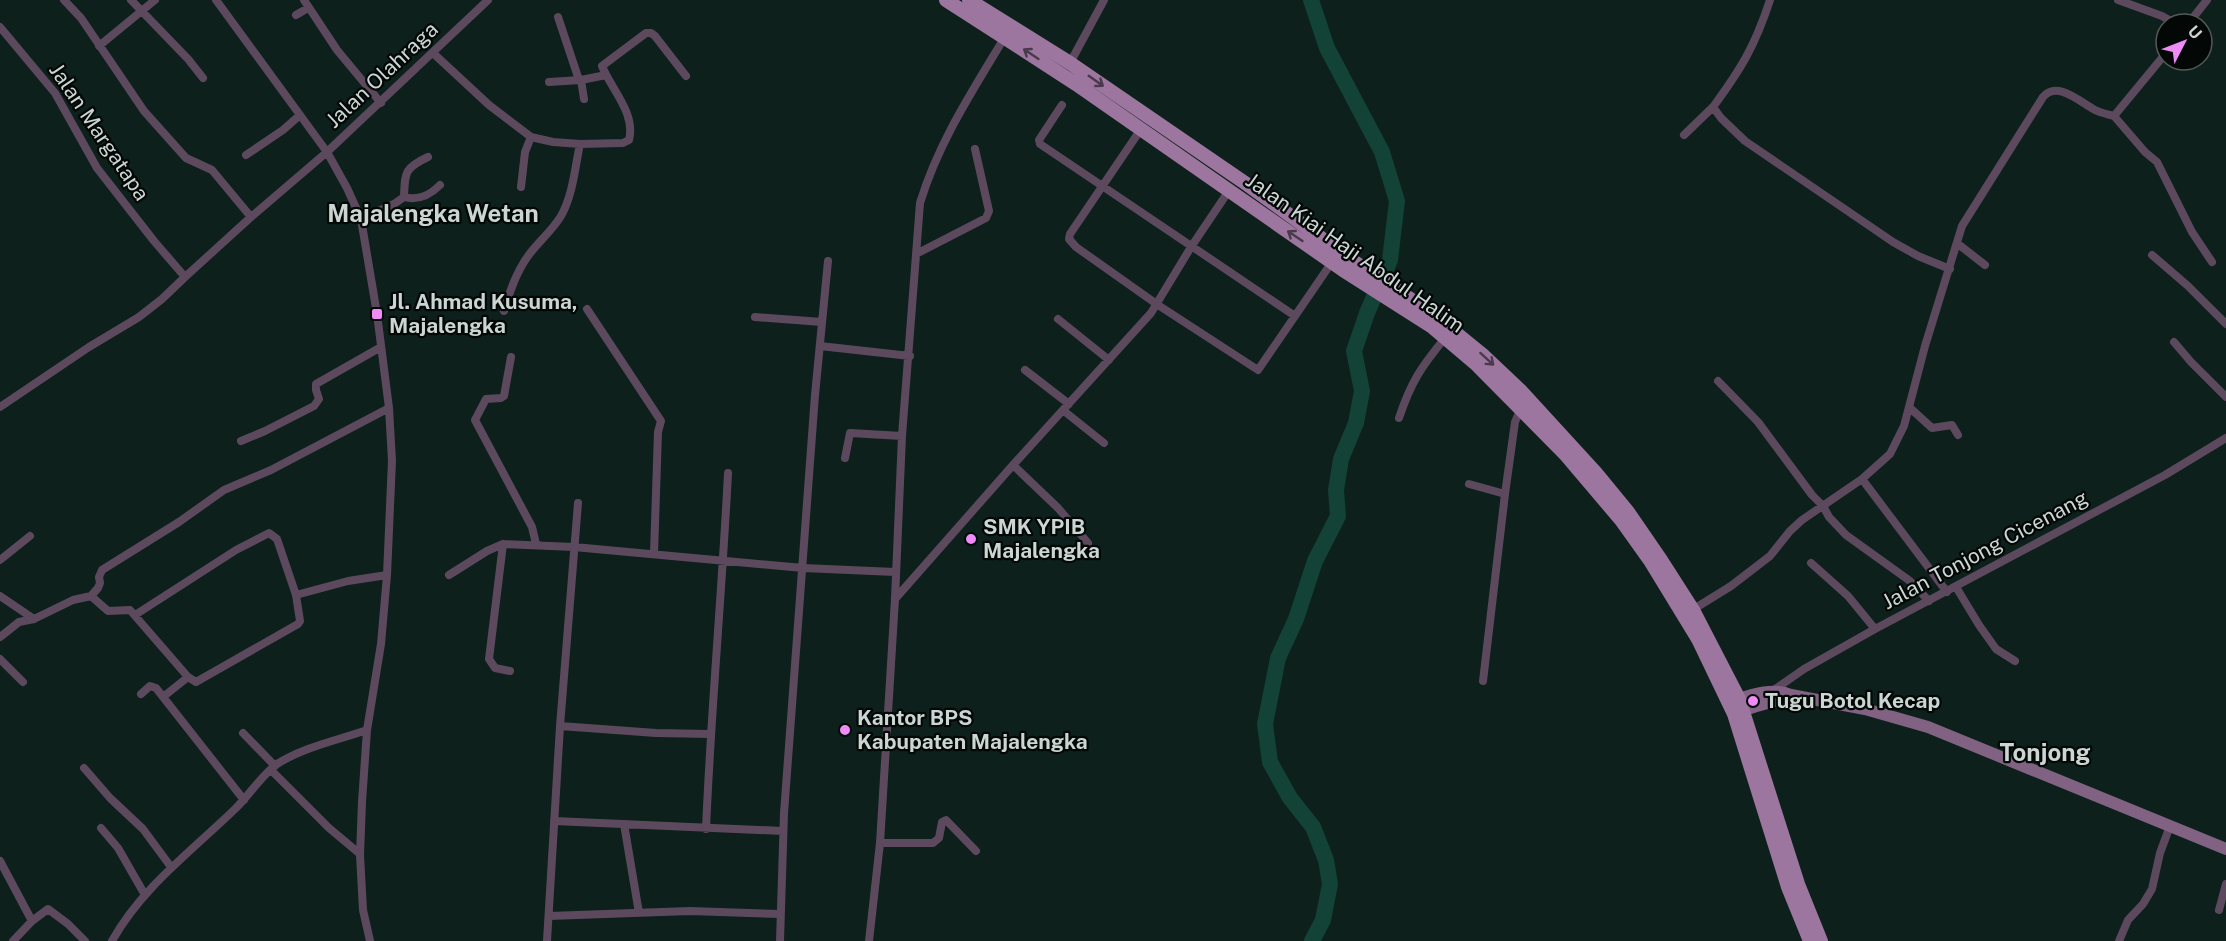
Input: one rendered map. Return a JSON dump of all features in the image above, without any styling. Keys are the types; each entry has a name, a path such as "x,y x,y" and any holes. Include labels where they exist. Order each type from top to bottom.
{"main road":[{"name":"Jalan Kiai Haji Abdul Halim","path":"946,0 1070,63 1248,185 1341,264"},
{"name":"Jalan Kiai Haji Abdul Halim","path":"969,0 1008,32 1228,192 1341,264 1406,302 1430,312 1484,356 1520,390 1596,473 1634,521 1688,613 1698,639 1736,706 1798,884 1821,941"},
{"name":"Jalan Kiai Haji Abdul Halim","path":"1406,302 1521,408 1565,454 1622,520 1688,613"},
{"path":"1736,706 1770,697 1780,700 1791,695 1865,709 1928,727 2226,849"},
{"name":"Jalan Kiai Haji Abdul Halim","path":"1736,706 1788,887 1810,941"}],"street":[{"path":"64,0 81,18 144,111 186,158 212,170 251,217"},
{"path":"131,0 188,59 203,78"},
{"path":"99,46 156,0"},
{"path":"216,0 327,152 361,219 381,347 392,461 387,575 381,644 367,730 360,854 363,910 370,941"},
{"name":"Jalan Olahraga","path":"327,152 488,0"},
{"path":"1070,63 1104,0"},
{"path":"1684,135 1711,109 1749,55 1770,0"},
{"path":"2118,0 2154,13"},
{"path":"2198,12 2207,0"},
{"path":"296,15 306,4 337,50 381,103"},
{"path":"558,17 580,80 584,99"},
{"name":"Jalan Margatapa","path":"0,27 55,93 97,168 185,277"},
{"path":"869,941 880,843 895,599 902,436 910,356 920,203 942,144 1008,32"},
{"path":"433,53 489,105 531,137 553,142 580,144 627,142 631,137 626,113 602,67 642,36 651,33 686,76"},
{"path":"2114,116 2154,68"},
{"path":"549,82 606,75"},
{"path":"1688,613 1770,556 1802,520 1862,479 1890,454 1904,426 1925,346 1962,226 2047,92 2054,90 2071,94 2099,112 2114,116 2145,152 2157,162 2192,232 2212,262"},
{"path":"1062,105 1039,140 1044,146 1295,316"},
{"path":"1711,109 1745,141 1893,242 1918,256 1950,269"},
{"path":"246,155 283,130 300,115"},
{"path":"1141,129 1070,234 1071,243 1158,305 1257,370 1295,316 1341,264"},
{"path":"520,188 525,152 531,137"},
{"path":"504,311 511,286 518,272 560,216 568,197 580,144"},
{"path":"916,254 986,218 989,211 975,149"},
{"path":"0,407 89,347 139,317 327,152"},
{"path":"404,197 404,177 408,170 428,157"},
{"path":"404,197 411,199 424,197 440,185"},
{"path":"895,599 1158,305 1191,247 1228,192"},
{"path":"361,219 404,197"},
{"path":"1958,244 1985,265"},
{"path":"2152,255 2188,286 2226,324"},
{"path":"780,941 783,831 828,261"},
{"path":"587,309 661,421 658,432 654,554"},
{"path":"755,317 822,322"},
{"path":"1058,320 1109,360"},
{"path":"1399,417 1409,387 1417,373 1445,338"},
{"path":"2174,342 2226,397"},
{"path":"820,346 910,356"},
{"path":"242,441 314,406 320,399 316,384 381,347"},
{"path":"511,357 504,396 486,399 475,420 532,527 536,544"},
{"path":"1025,370 1104,443"},
{"path":"1718,381 1758,422 1812,495 1846,534 1910,581 1929,601"},
{"path":"1909,407 1932,428 1952,425 1958,435"},
{"path":"0,637 19,621 34,619 73,600 91,596 98,588 102,570 225,490 270,470 388,408"},
{"path":"1483,681 1515,422 1521,408"},
{"path":"845,458 850,433 902,436"},
{"name":"Jalan Tonjong Cicenang","path":"1770,697 1796,674 1875,629 2165,475 2226,438"},
{"path":"1013,465 1058,508 1088,543"},
{"path":"706,829 710,734 724,560 728,473"},
{"path":"1862,479 1947,592"},
{"path":"1469,484 1505,494"},
{"path":"547,941 560,726 578,503"},
{"path":"91,596 108,611 130,610 193,681 199,681 300,621 296,595 277,539 269,533 236,550 135,615"},
{"path":"0,560 30,536"},
{"path":"449,575 503,544 574,547 803,568 895,572"},
{"path":"503,544 489,659 495,668 510,671"},
{"path":"1811,563 1848,596 1875,629"},
{"path":"296,595 348,581 387,575"},
{"path":"1956,587 1996,649 2015,661"},
{"path":"0,596 34,619"},
{"path":"0,660 23,682"},
{"path":"163,697 188,677"},
{"path":"141,694 153,686 244,800"},
{"path":"560,726 656,733 710,734"},
{"path":"112,941 130,912 171,867 244,800 273,768 302,752 367,730"},
{"path":"243,732 329,828 360,854"},
{"path":"84,768 110,798 143,829 171,867"},
{"path":"880,843 936,842 942,822 946,820 976,851"},
{"path":"554,821 783,831"},
{"path":"624,824 639,913"},
{"path":"2119,941 2128,921 2152,889 2160,853 2170,826"},
{"path":"101,828 118,848 145,895"},
{"path":"0,861 32,921"},
{"path":"2219,909 2226,884"},
{"path":"13,941 45,910 51,909 85,941"},
{"path":"549,916 690,911 780,914"}],"waterway":[{"path":"1311,0 1327,48 1382,152 1397,201 1390,260 1367,313 1354,351 1362,391 1356,423 1341,459 1336,490 1338,516 1315,561 1296,619 1278,658 1265,724 1270,762 1290,798 1313,827 1326,860 1330,884 1323,920 1312,941"}],"place":[{"name":"Jl. Ahmad Kusuma, Majalengka","path":"377,314"},
{"name":"SMK YPIB Majalengka","path":"971,539"},
{"name":"Tugu Botol Kecap","path":"1753,701"},
{"name":"Kantor BPS Kabupaten Majalengka","path":"845,730"}],"district":[{"name":"Majalengka Wetan","path":"433,214"},
{"name":"Tonjong","path":"2045,753"}]}
